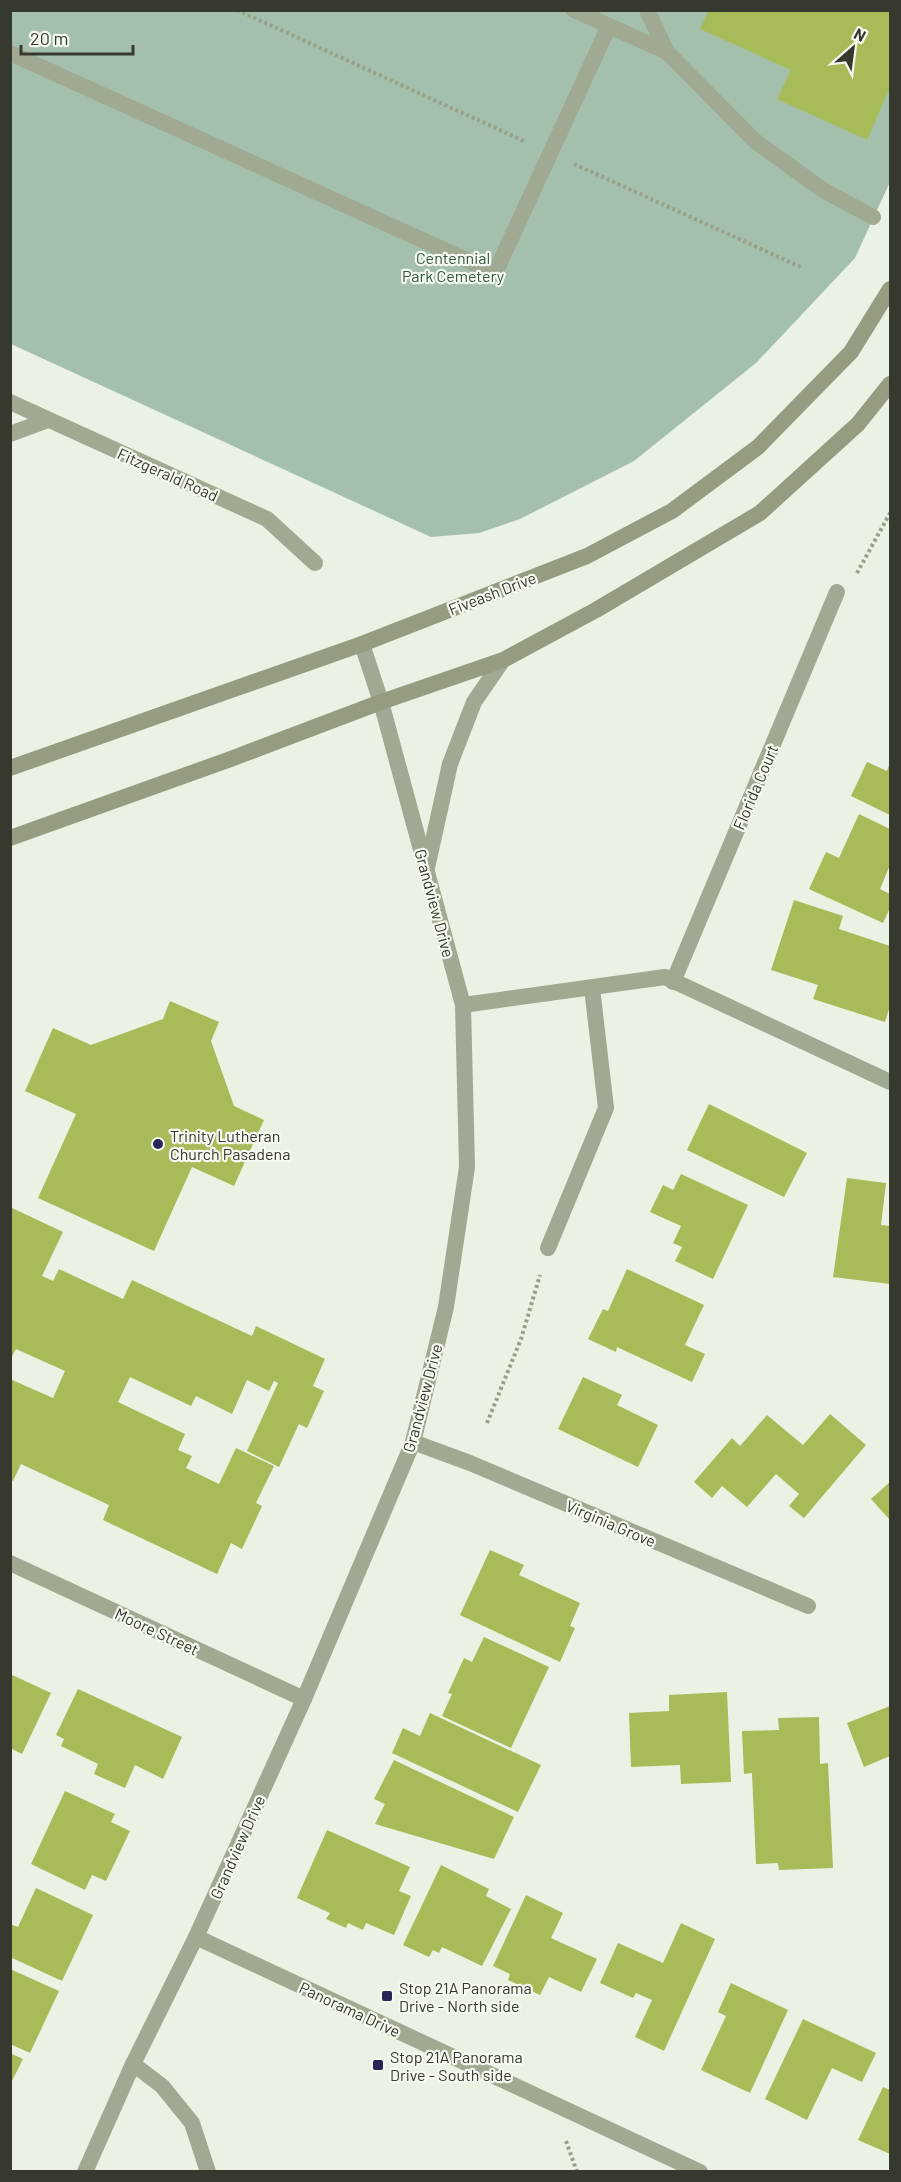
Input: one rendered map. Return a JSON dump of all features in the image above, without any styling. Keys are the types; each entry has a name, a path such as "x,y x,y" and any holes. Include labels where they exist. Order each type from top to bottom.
{"main road":[{"name":"Fiveash Drive","path":"10,768 362,644 587,556 672,511 758,447 851,352 891,289"},
{"path":"10,838 381,702 503,660 596,610 760,513 858,424 891,384"}],"street":[{"path":"574,10 667,52"},
{"path":"647,10 667,52 755,141 824,190 873,217"},
{"path":"10,53 495,273 609,26"},
{"name":"Fitzgerald Road","path":"10,402 267,519 315,563"},
{"path":"10,434 48,420"},
{"name":"Florida Court","path":"673,982 837,592"},
{"name":"Grandview Drive","path":"85,2172 133,2064 196,1937 304,1699 413,1442 446,1307 467,1167 463,1005 381,702 362,644"},
{"path":"426,872 450,764 474,702 503,660"},
{"path":"463,1005 665,977 891,1082"},
{"path":"548,1248 606,1108 592,987"},
{"name":"Virginia Grove","path":"413,1442 470,1463 808,1606"},
{"name":"Moore Street","path":"10,1563 304,1699"},
{"name":"Panorama Drive","path":"196,1937 700,2172"},
{"path":"133,2064 162,2086 192,2123 208,2172"}],"path":[{"path":"237,10 803,268"},
{"path":"837,592 857,573 891,513"},
{"path":"487,1424 520,1339 548,1248"}],"green space":[{"name":"Centennial Park Cemetery","path":"11,11 890,11 890,182 855,258 756,363 634,461 520,519 479,533 431,537 11,344"}],"building":[{"path":"709,10 890,10 890,87 867,140 777,99 791,70 700,29"},
{"path":"867,762 887,771 890,762 890,815 851,796"},
{"path":"859,814 890,829 890,865 880,889 890,894 890,908 883,923 809,889 826,852 839,858"},
{"path":"794,900 843,916 839,929 890,946 890,1006 885,1022 813,999 818,985 771,970"},
{"name":"Trinity Lutheran Church Pasadena","path":"170,1001 219,1022 211,1041 234,1106 264,1120 234,1186 192,1167 154,1251 38,1198 76,1114 25,1091 53,1028 91,1045 163,1019"},
{"path":"709,1104 807,1153 784,1197 687,1150"},
{"path":"681,1174 748,1205 713,1279 675,1261 682,1247 673,1243 681,1226 650,1212 663,1185 673,1190"},
{"path":"847,1178 886,1183 881,1225 890,1226 890,1284 833,1277"},
{"path":"10,1207 63,1232 42,1276 53,1281 59,1269 123,1299 132,1280 252,1336 256,1326 325,1359 313,1386 324,1391 307,1428 299,1424 279,1467 247,1451 278,1383 274,1381 269,1391 247,1380 232,1414 196,1396 191,1406 130,1377 118,1402 185,1434 178,1450 192,1456 186,1468 219,1484 236,1448 274,1466 256,1503 262,1506 242,1549 231,1543 217,1574 103,1520 109,1505 21,1464 13,1481 10,1480 10,1379 53,1398 65,1371 16,1349 10,1360"},
{"path":"627,1269 704,1305 685,1345 705,1354 692,1382 617,1347 616,1352 588,1339 603,1309 608,1311"},
{"path":"583,1377 622,1395 617,1405 658,1425 638,1467 558,1429"},
{"path":"830,1414 866,1445 804,1518 789,1506 799,1494 776,1474 747,1507 722,1486 712,1498 694,1482 732,1438 740,1446 767,1415 803,1445"},
{"path":"890,1482 890,1520 871,1499"},
{"path":"490,1550 524,1565 519,1575 580,1603 570,1626 575,1628 560,1662 460,1615"},
{"path":"484,1637 549,1667 511,1748 442,1716 452,1694 448,1693 464,1658 472,1662"},
{"path":"10,1674 51,1693 22,1754 10,1748"},
{"path":"78,1689 182,1737 163,1779 135,1765 125,1788 94,1774 98,1764 61,1746 64,1739 56,1735"},
{"path":"727,1692 731,1782 681,1784 680,1765 631,1767 629,1713 669,1711 669,1695"},
{"path":"890,1706 890,1756 864,1767 847,1723"},
{"path":"430,1713 541,1765 518,1812 392,1753 403,1728 420,1736"},
{"path":"819,1717 820,1764 828,1763 833,1868 779,1870 778,1863 756,1864 752,1773 744,1774 742,1731 779,1730 778,1718"},
{"path":"394,1760 514,1817 494,1859 375,1824 385,1804 374,1799"},
{"path":"65,1791 115,1814 111,1822 130,1831 106,1881 92,1875 85,1890 31,1864"},
{"path":"327,1830 410,1867 399,1891 411,1896 394,1935 366,1923 363,1930 348,1923 346,1928 326,1919 330,1913 297,1898"},
{"path":"441,1865 489,1889 486,1896 511,1909 482,1966 442,1947 439,1953 433,1950 429,1957 403,1945"},
{"path":"36,1888 93,1915 62,1981 10,1957 10,1924 18,1927"},
{"path":"526,1895 563,1913 551,1938 597,1959 581,1992 549,1977 540,1995 508,1980 510,1974 493,1966"},
{"path":"681,1923 715,1939 664,2051 635,2037 652,2000 636,1993 633,1998 600,1983 618,1943 663,1963"},
{"path":"10,1969 59,1991 30,2053 10,2044"},
{"path":"731,1983 788,2010 750,2093 701,2070 726,2016 718,2012"},
{"path":"803,2019 876,2053 862,2082 832,2068 807,2120 765,2099"},
{"path":"10,2053 23,2059 10,2085"},
{"path":"883,2087 890,2090 890,2154 858,2140"}],"place":[{"name":"Trinity Lutheran Church Pasadena","path":"158,1144"},
{"name":"Stop 21A Panorama Drive - North side","path":"387,1996"},
{"name":"Stop 21A Panorama Drive - South side","path":"378,2065"}]}
